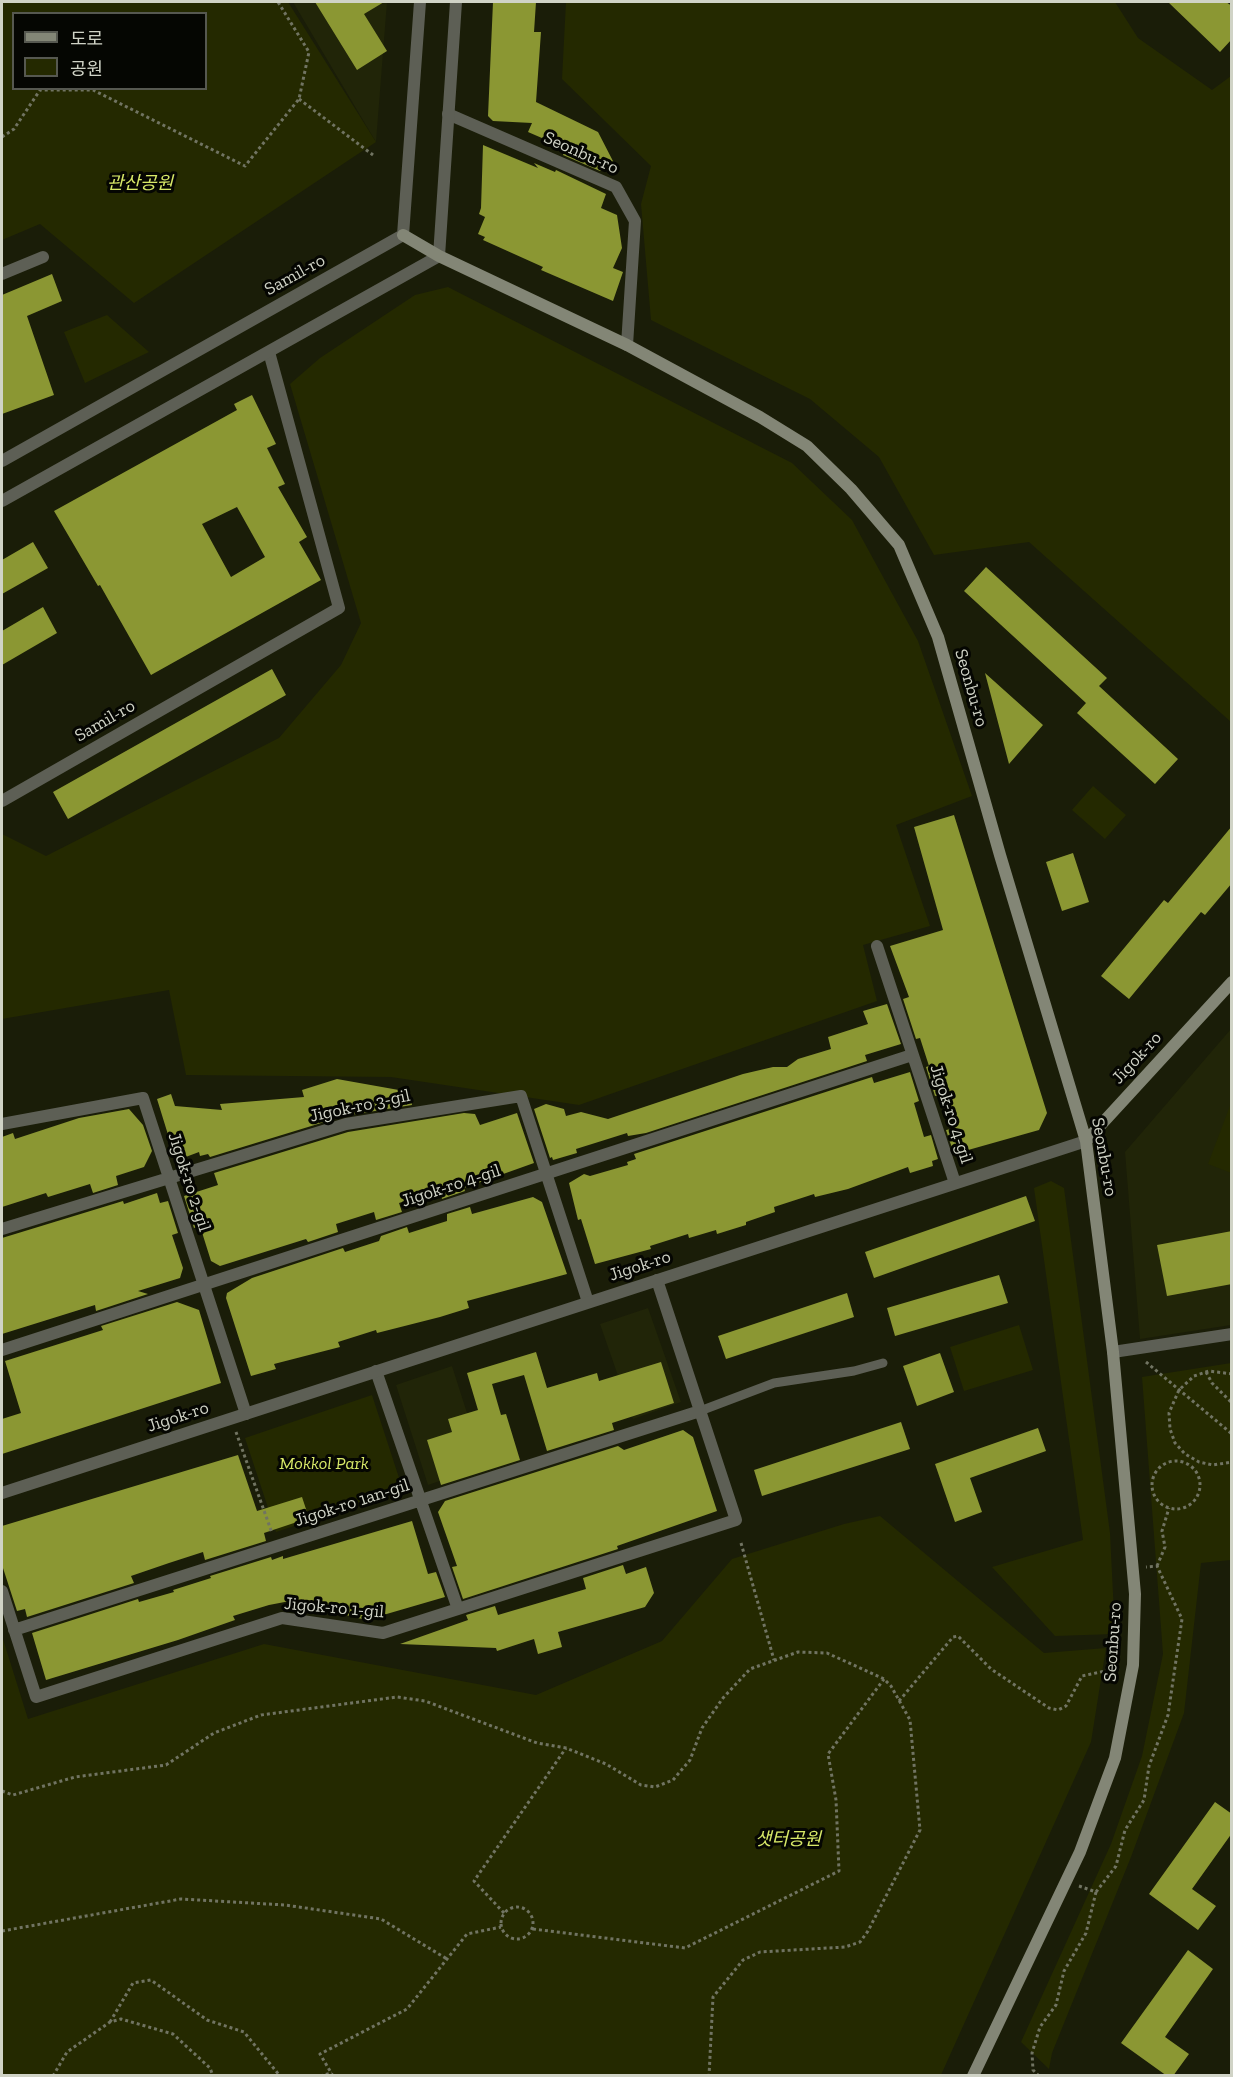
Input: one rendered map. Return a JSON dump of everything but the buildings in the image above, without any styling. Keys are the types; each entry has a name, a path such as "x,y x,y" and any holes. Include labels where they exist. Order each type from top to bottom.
{"main road":[{"name":"Seonbu-ro","path":"403,235 439,256 627,345 760,417 807,446 851,489 899,545 938,637 1000,855 1086,1141 1113,1352 1135,1594 1133,1665 1115,1758 1080,1852 973,2076"},
{"name":"Jigok-ro","path":"1086,1141 1232,982"}],"street":[{"path":"403,235 420,2"},
{"path":"2,501 439,256 456,2"},
{"name":"Seonbu-ro","path":"448,114 616,187 635,221 627,345"},
{"name":"Samil-ro","path":"2,461 403,235"},
{"path":"2,274 43,257"},
{"name":"Samil-ro","path":"2,801 339,608 269,352"},
{"name":"Jigok-ro 4-gil","path":"876,946 955,1183"},
{"name":"Jigok-ro 4-gil","path":"2,1350 912,1055"},
{"name":"Jigok-ro 3-gil","path":"2,1229 346,1124 521,1096 588,1302"},
{"name":"Jigok-ro 2-gil","path":"2,1124 143,1098 246,1414"},
{"name":"Jigok-ro","path":"2,1493 1086,1141"},
{"path":"657,1280 700,1411"},
{"path":"1113,1352 1232,1334"},
{"path":"376,1371 458,1610"},
{"name":"Jigok-ro 1an-gil","path":"14,1630 700,1411"},
{"name":"Jigok-ro 1-gil","path":"2,1590 36,1697 282,1618 383,1633 736,1520 700,1411"}],"lane":[{"path":"700,1411 774,1383 854,1371 883,1364"}],"path":[{"path":"2,137 14,129 40,90 93,90 244,166 299,99 309,52 278,2"},
{"path":"299,99 373,155"},
{"path":"1132,1350 1232,1434"},
{"path":"1206,1372 1212,1383 1232,1403"},
{"path":"1232,1374 1206,1372 1194,1376 1179,1390 1169,1413 1170,1429 1175,1443 1192,1458 1214,1465 1232,1462"},
{"path":"231,1419 277,1546"},
{"path":"1190,1465 1192,1458"},
{"path":"1175,1460 1190,1465 1199,1477 1198,1492 1190,1505 1170,1508 1159,1502 1154,1496 1152,1480 1155,1472 1167,1462 1175,1460"},
{"path":"1040,2076 1033,2070 1032,2053 1040,2027 1056,2006 1064,1971 1086,1933 1096,1892 1116,1866 1125,1830 1144,1800 1149,1766 1168,1715 1182,1618 1157,1566 1165,1547 1162,1531 1170,1508"},
{"path":"741,1543 774,1660"},
{"path":"1132,1568 1157,1566"},
{"path":"899,1701 953,1637 958,1636 991,1669 1049,1708 1058,1710 1066,1706 1082,1676 1133,1665"},
{"path":"2,1791 13,1795 75,1777 166,1765 214,1733 261,1715 397,1697 425,1701 537,1743 566,1748 606,1764 641,1785 655,1787 673,1780 690,1760 702,1728 736,1683 750,1669 798,1652 827,1653 884,1679 910,1720 921,1816 920,1830 868,1931 860,1942 845,1947 760,1952 743,1960 713,1997 709,2076"},
{"path":"532,1929 685,1948 839,1871 836,1800 828,1754 884,1679"},
{"path":"504,1913 474,1881 566,1748"},
{"path":"1066,1881 1096,1892"},
{"path":"2,1931 181,1899 285,1905 381,1918 447,1959"},
{"path":"515,1907 526,1909 533,1918 532,1929 526,1937 516,1940 506,1936 501,1927 504,1913 515,1907"},
{"path":"321,2076 332,2074 320,2054 407,2009 466,1934 501,1927"},
{"path":"110,2022 133,1983 142,1979 151,1980 207,2020 244,2032 280,2076"},
{"path":"53,2076 67,2052 110,2022 121,2019 173,2034 210,2068 213,2076"}],"shaded area":[{"path":"293,2 387,2 376,142"},
{"path":"1231,1029 1231,1325 1140,1339 1125,1152"},
{"path":"648,1308 681,1402 633,1419 600,1324"},
{"path":"452,1366 484,1466 428,1485 396,1385"}],"green space":[{"name":"관산공원","path":"2,2 288,2 376,142 134,303 40,224 2,240"},
{"path":"566,2 1115,2 1138,38 1212,90 1231,76 1231,722 1029,542 934,555 879,457 810,399 651,320 641,204 651,166 562,79"},
{"path":"448,287 792,463 852,520 918,641 972,796 896,825 930,926 863,945 877,1001 579,1105 391,1077 186,1075 169,990 2,1019 2,834 46,856 279,738 341,665 361,623 290,384 320,358 415,295"},
{"path":"107,315 149,352 85,383 64,332"},
{"path":"1093,786 1126,815 1105,839 1072,810"},
{"path":"1231,1103 1231,1173 1208,1164"},
{"path":"1051,1181 1064,1188 1110,1533 1115,1634 1055,1636 992,1567 1083,1540 1034,1188"},
{"path":"1019,1325 1033,1370 964,1391 950,1347"},
{"path":"1231,1363 1231,1560 1201,1563 1184,1713 1131,1857 1052,2053 1049,2069 1021,2042 1111,1844 1142,1756 1163,1654 1142,1377"},
{"name":"Mokkol Park","path":"372,1395 403,1490 276,1532 245,1438"},
{"name":"샛터공원","path":"880,1516 1044,1653 1106,1648 1091,1742 941,2075 2,2075 2,1636 28,1719 264,1644 536,1695 662,1641 732,1559 844,1524"}]}
